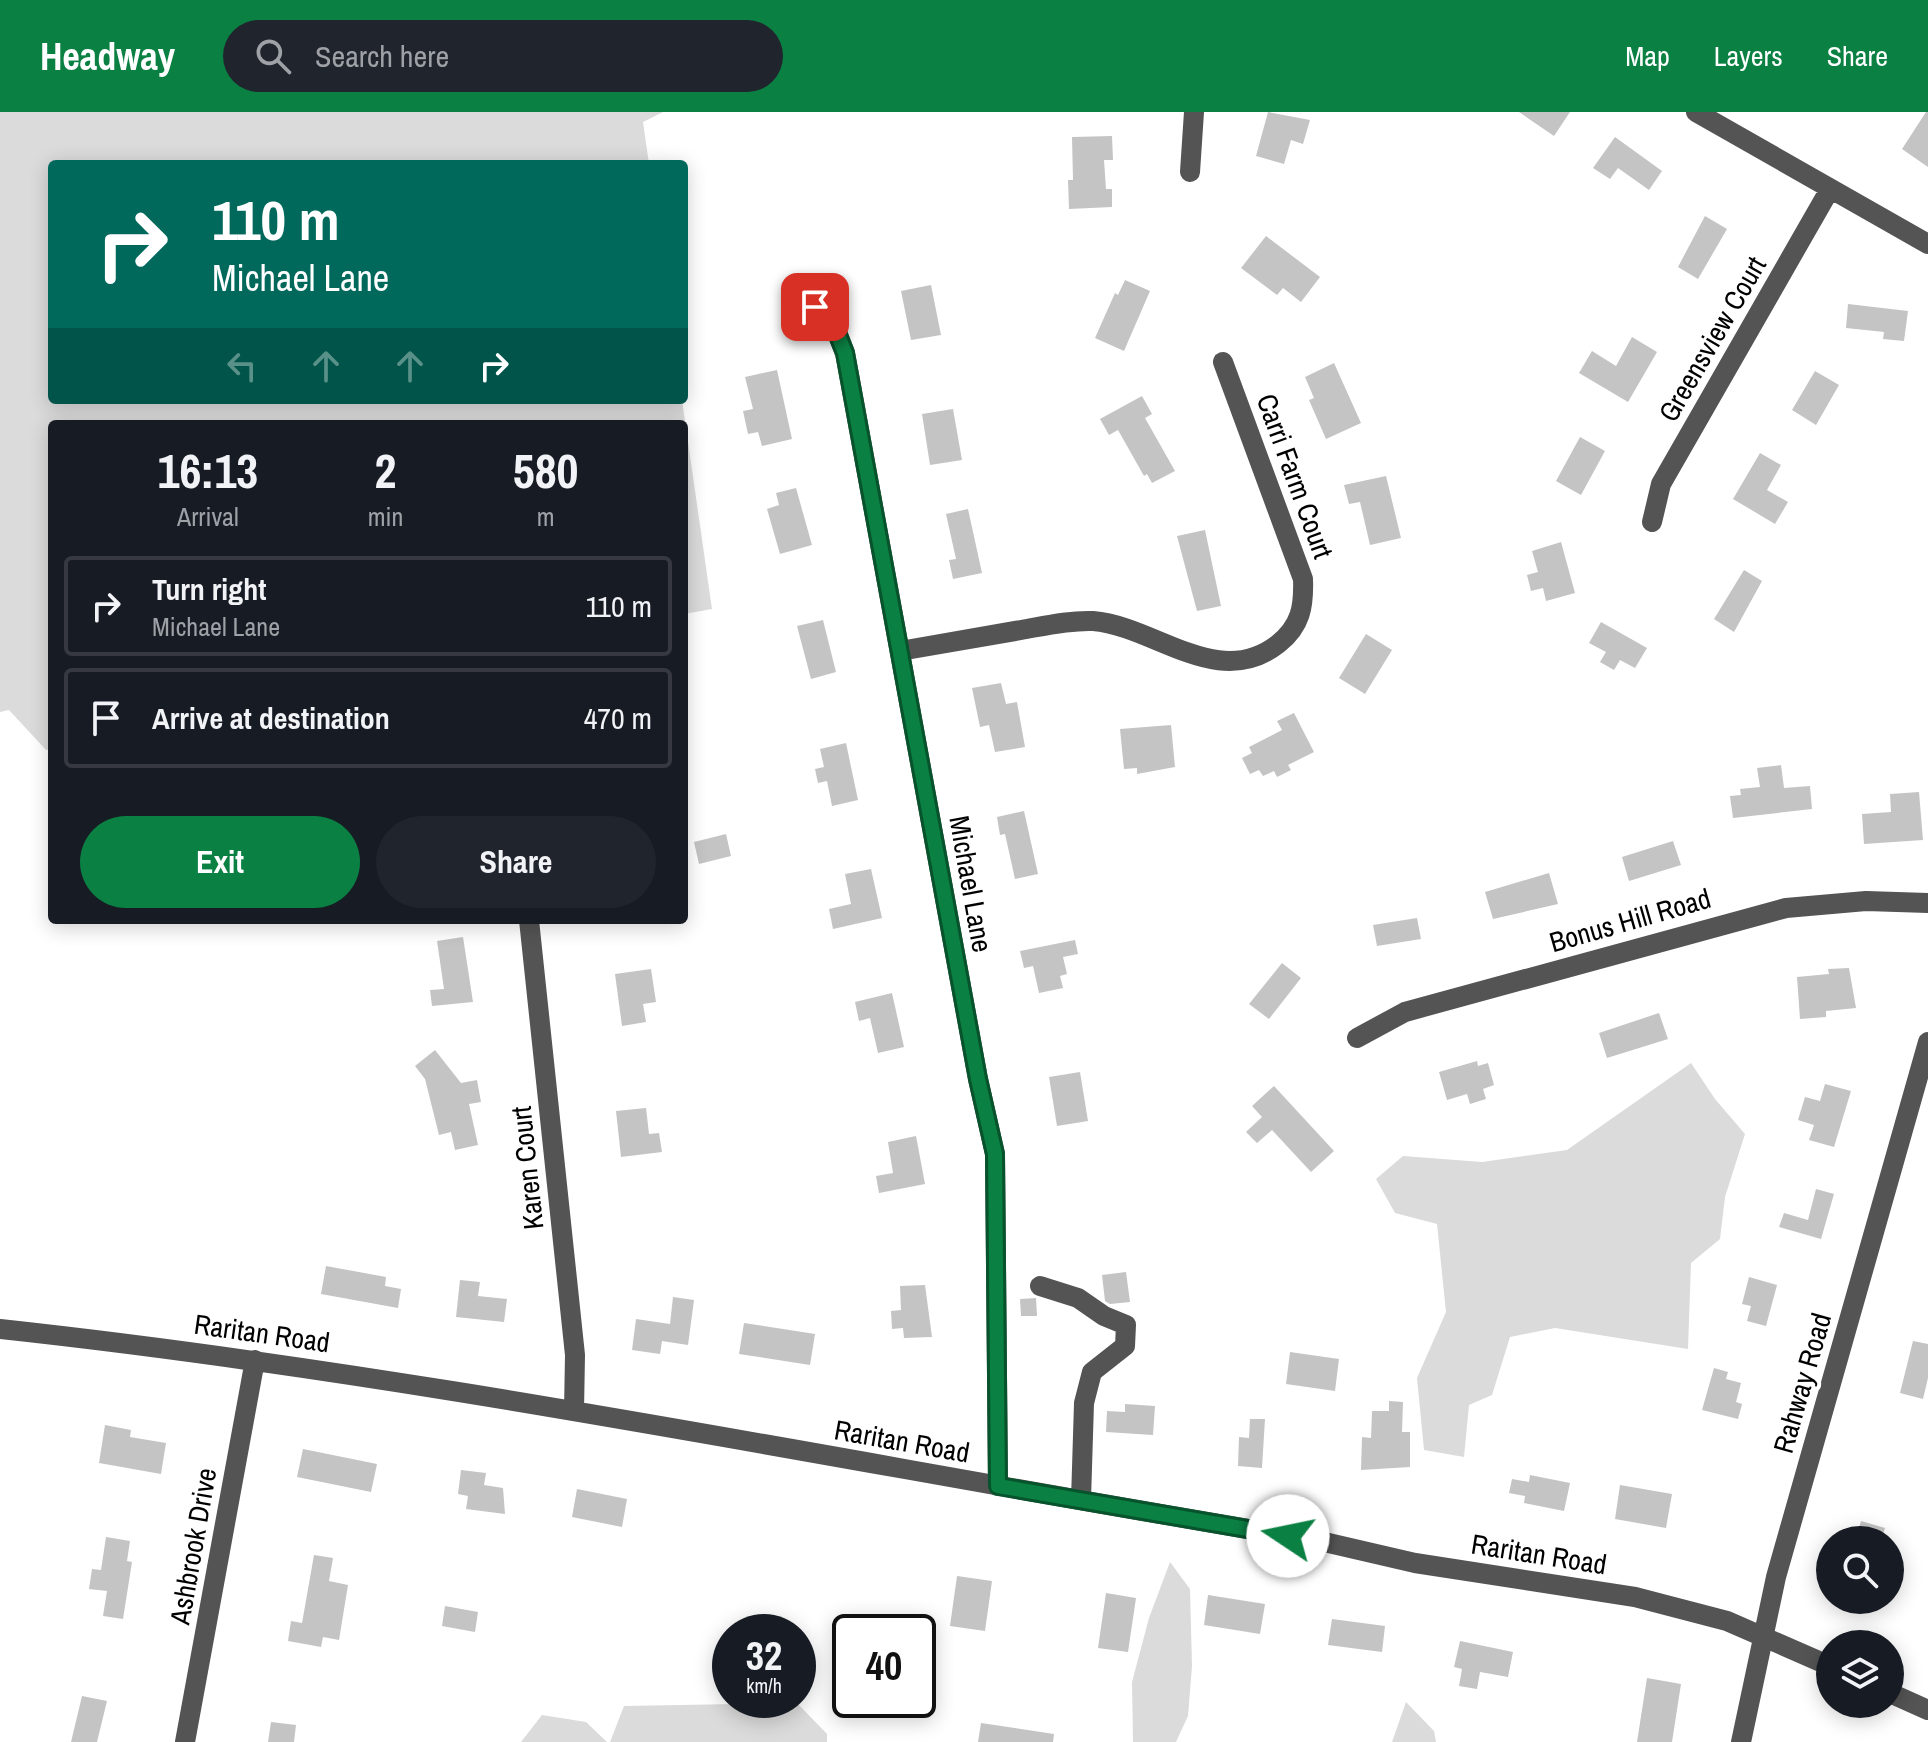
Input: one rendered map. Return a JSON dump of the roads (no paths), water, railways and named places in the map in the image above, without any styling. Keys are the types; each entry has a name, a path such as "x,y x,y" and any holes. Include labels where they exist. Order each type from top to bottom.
{"street":[{"path":"1190,172 1194,112"},
{"path":"1696,112 1928,244"},
{"name":"Greensview Court","path":"1652,522 1661,484 1830,189"},
{"name":"Michael Lane","path":"815,307 834,325 845,353 995,1154 998,1486"},
{"name":"Carri Farm Court","path":"900,651 1093,621 1122,627 1187,653 1230,661 1264,654 1292,631 1304,600 1300,566 1223,362"},
{"name":"Bonus Hill Road","path":"1357,1038 1405,1012 1742,918 1830,903 1928,903"},
{"name":"Karen Court","path":"529,924 575,1355 574,1411"},
{"name":"Rahway Road","path":"1741,1742 1761,1635 1928,1042"},
{"path":"1040,1286 1078,1298 1104,1316 1126,1325 1125,1346 1092,1372 1084,1403 1081,1500"},
{"name":"Raritan Road","path":"0,1329 255,1360 574,1411 1320,1541 1415,1563 1635,1597 1727,1621 1816,1660"},
{"name":"Ashbrook Drive","path":"185,1742 255,1360"},
{"path":"1904,1699 1928,1710"}]}
